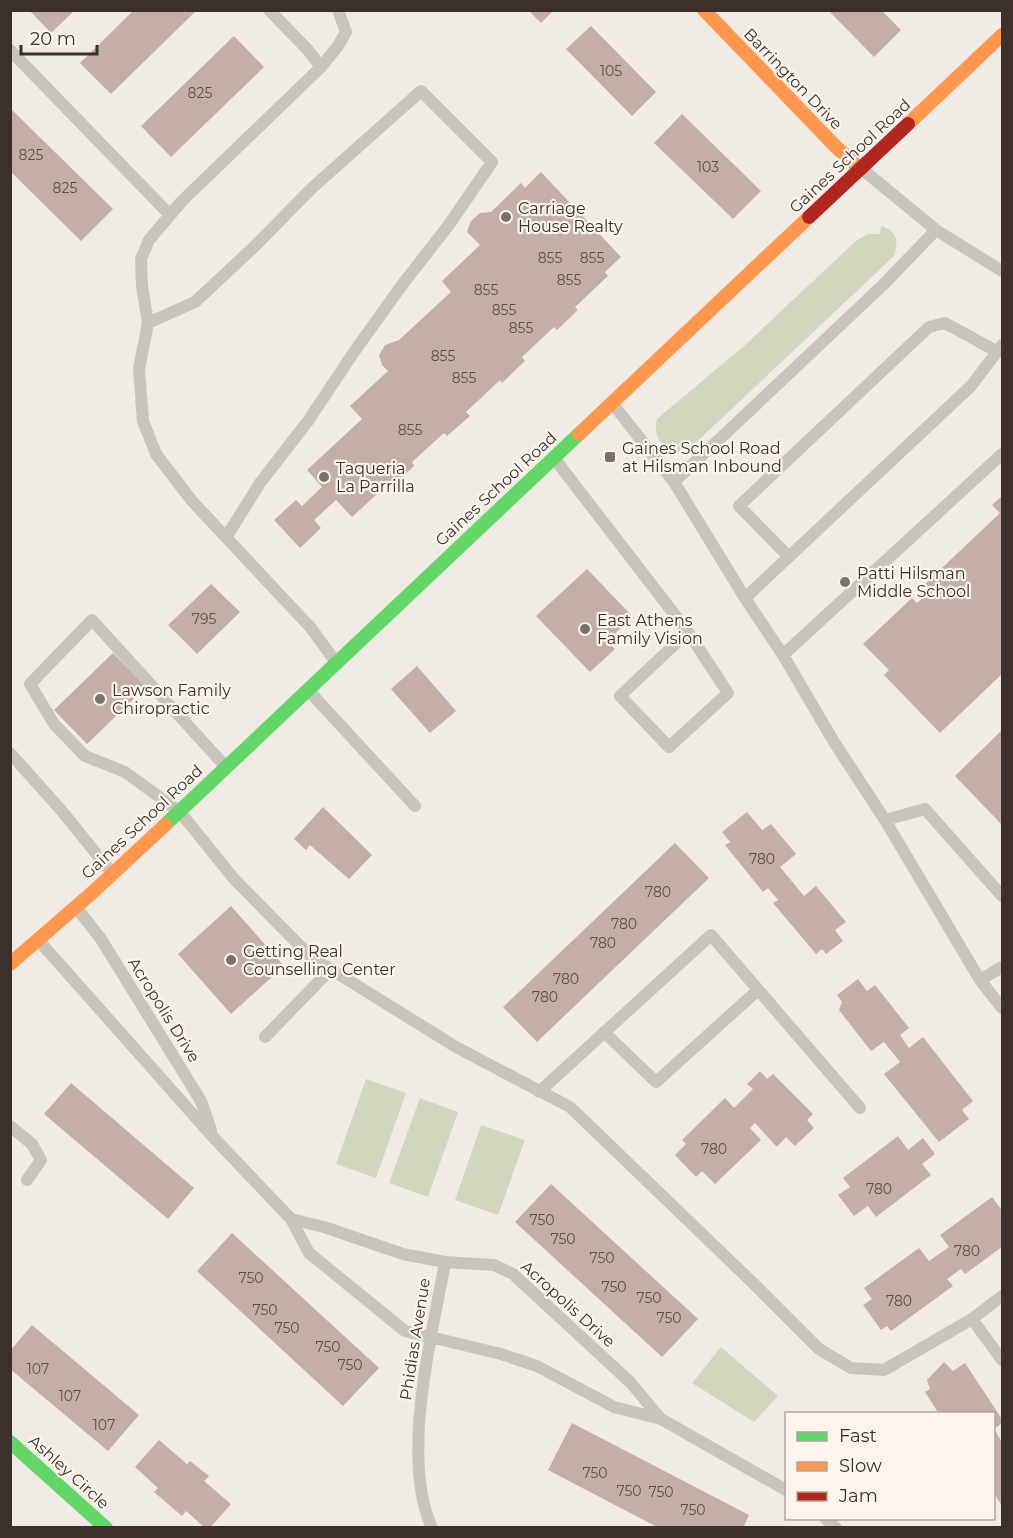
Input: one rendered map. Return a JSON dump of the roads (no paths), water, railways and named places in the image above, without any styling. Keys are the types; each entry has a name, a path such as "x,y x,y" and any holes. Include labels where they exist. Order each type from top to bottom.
{"main road":[{"name":"Barrington Drive","path":"704,10 837,148 861,168"},
{"name":"Gaines School Road","path":"10,964 180,812 225,766 1002,35"},
{"name":"Ashley Circle","path":"10,1442 106,1527"}],"lane":[{"path":"269,10 321,67"},
{"path":"336,662 311,628 192,501 156,454 143,421 139,369 148,323 142,286 141,259 149,240 190,193 321,67 346,32 338,10"},
{"path":"10,50 170,215"},
{"path":"148,323 195,302 312,188 421,92 492,162 448,226 354,352 308,421 260,483 227,536"},
{"path":"861,168 936,230 1002,271"},
{"path":"674,482 883,285 936,230"},
{"path":"745,598 789,557 971,386 1000,348 945,323 929,327 739,506 789,557"},
{"path":"612,403 674,482 783,655 834,742 885,820 980,980 1002,1008"},
{"path":"783,655 1002,454"},
{"path":"554,457 688,632 728,693 669,747 620,696 688,632"},
{"path":"225,766 92,620 30,684 54,724 85,756 125,772 180,812 242,887 311,957 456,1047 570,1107 819,1349 851,1368 884,1370 972,1319 1002,1296"},
{"path":"307,689 415,806"},
{"path":"10,753 61,810 112,873"},
{"path":"885,820 925,809 1002,896"},
{"name":"Acropolis Drive","path":"76,906 101,939 201,1101 213,1137"},
{"path":"539,1092 711,935 860,1108"},
{"name":"Acropolis Drive","path":"38,940 213,1137 291,1219 309,1253 405,1331 501,1354 537,1366 614,1407 661,1419 785,1489"},
{"path":"980,980 1002,967"},
{"path":"265,1037 331,969"},
{"path":"604,1032 657,1082 758,990"},
{"path":"10,1126 32,1143 41,1160 27,1180"},
{"name":"Acropolis Drive","path":"291,1219 324,1227 404,1254 445,1262 494,1265 513,1274 630,1382 661,1419"},
{"name":"Phidias Avenue","path":"432,1527 424,1510 419,1458 421,1398 445,1262"},
{"path":"972,1319 1002,1360"}],"place":[{"name":"Carriage House Realty","path":"506,217"},
{"name":"Gaines School Road at Hilsman Inbound","path":"610,457"},
{"name":"Taqueria La Parrilla","path":"324,477"},
{"name":"Patti Hilsman Middle School","path":"845,582"},
{"name":"East Athens Family Vision","path":"585,629"},
{"name":"Lawson Family Chiropractic","path":"100,699"},
{"name":"Getting Real Counselling Center","path":"231,960"}]}
